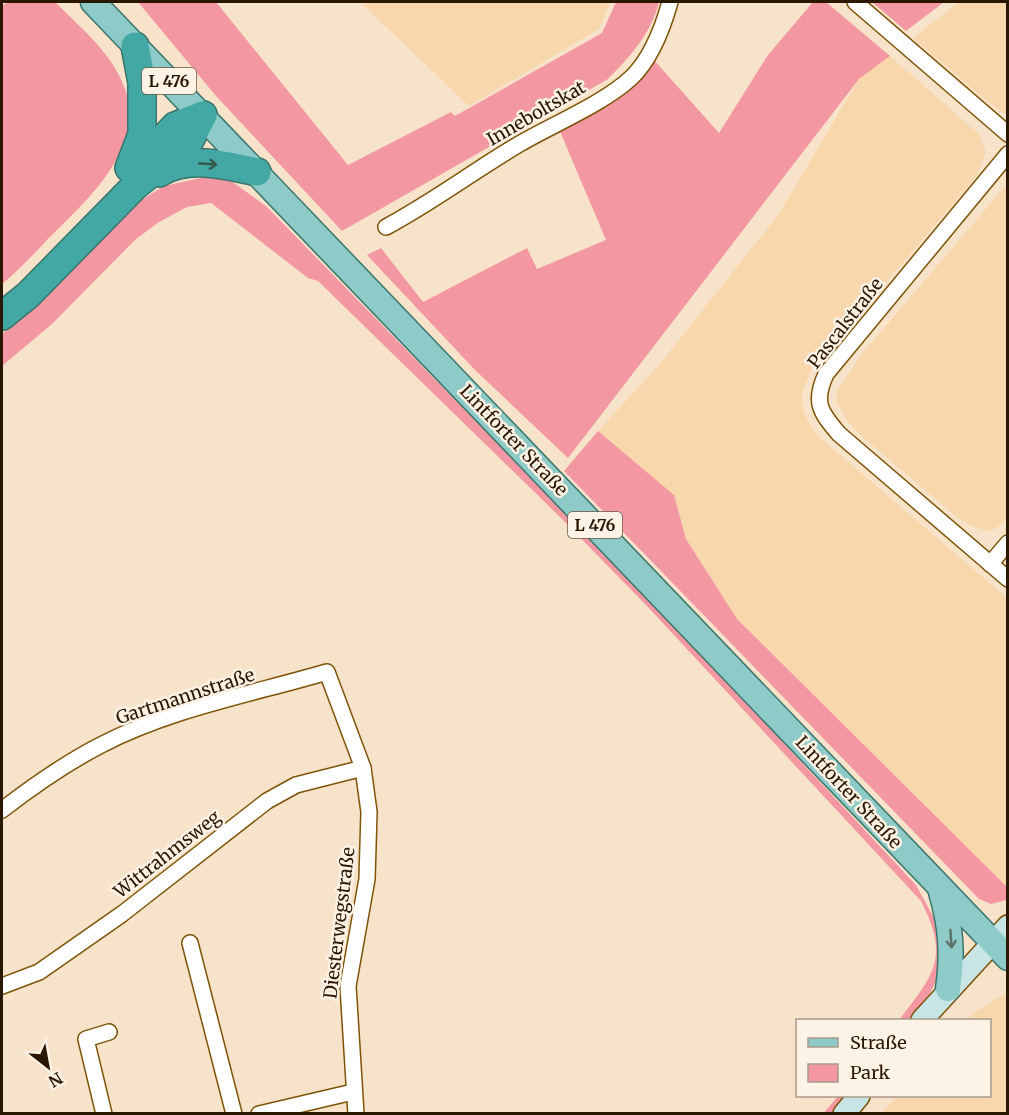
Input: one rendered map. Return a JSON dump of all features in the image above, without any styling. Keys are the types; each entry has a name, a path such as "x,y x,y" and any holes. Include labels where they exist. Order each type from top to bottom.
{"highway":[{"path":"129,183 142,134 142,83 135,46"},
{"path":"2,303 21,288 129,183 189,142 202,115"},
{"path":"2,316 28,295 129,183 168,167 204,162 257,172"}],"main road":[{"name":"Lintforter Straße","path":"93,2 940,889 1002,942"},
{"path":"940,889 950,920 952,940 948,989"}],"street":[{"name":"Inneboltskat","path":"386,227 426,205 519,144 633,76 653,46 670,2"},
{"path":"855,2 1008,134"},
{"name":"Pascalstraße","path":"1008,154 826,374 820,387 818,403 827,420 839,434 1008,579"},
{"path":"990,564 1008,543"},
{"name":"Diesterwegstraße","path":"327,672 363,768 369,812 367,879 348,986 356,1113"},
{"name":"Gartmannstraße","path":"2,810 67,764 156,721 327,672"},
{"name":"Wittrahmsweg","path":"2,986 39,972 122,914 267,801 296,785 363,768"},
{"path":"923,1019 948,989 1002,942"},
{"path":"190,943 234,1113"},
{"path":"104,1113 86,1040 109,1032"},
{"path":"259,1113 353,1092"},
{"path":"844,1113 858,1097"}],"shaded area":[{"path":"367,2 611,2 599,29 469,106 363,5"},
{"path":"959,2 1007,2 1007,115 988,102 913,38"},
{"path":"890,56 979,134 986,152 976,177 811,370 802,394 803,408 808,422 818,436 1007,598 1007,887 737,619 686,539 673,495 598,431 659,365 778,215 859,79"},
{"path":"1007,184 1007,519 995,529 987,531 969,525 957,517 858,433 846,419 836,401 837,391 861,355"},
{"path":"1005,994 1008,996 1007,1113 882,1113 896,1097 991,1097 991,1019 967,1019"}],"green space":[{"path":"8,2 55,2 97,44 115,68 127,95 130,116 126,137 107,175 77,210 2,284 2,6"},
{"path":"138,2 216,2 348,165 451,112 455,116 602,33 616,2 659,2 646,34 608,79 342,231 216,96"},
{"path":"813,2 826,2 890,56 859,79 568,458 475,370 367,255 381,248 423,302 527,248 537,269 606,240 559,129 623,94 641,79 653,59 719,133 768,55"},
{"path":"872,2 944,2 906,31"},
{"path":"210,176 227,178 266,206 651,601 916,885 944,936 938,977 930,993 910,1019 900,1019 929,977 936,952 935,937 921,901 646,605 558,515 318,281 308,278 211,203 187,207 159,222 136,239 52,324 2,366 2,334 35,305 132,206 164,186"},
{"path":"598,431 674,495 686,539 737,619 1007,887 1007,900 991,904 979,899 564,471"},
{"path":"837,1097 849,1097 835,1113 823,1114"}]}
